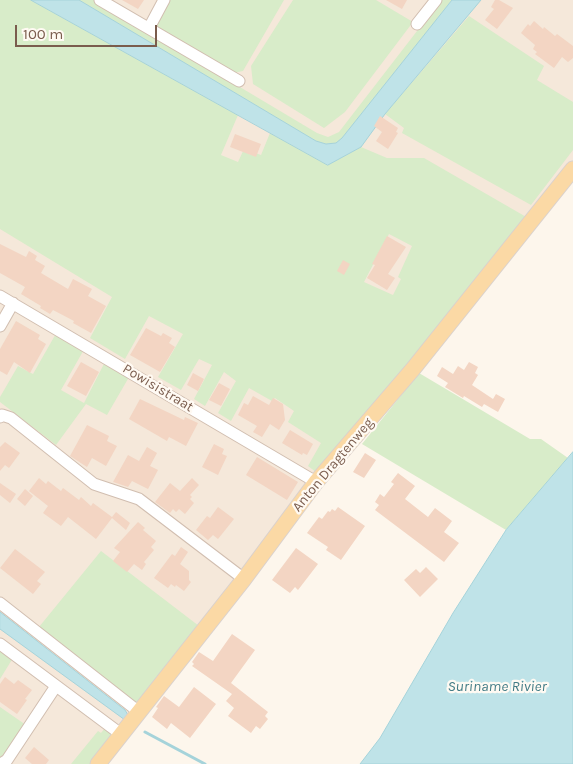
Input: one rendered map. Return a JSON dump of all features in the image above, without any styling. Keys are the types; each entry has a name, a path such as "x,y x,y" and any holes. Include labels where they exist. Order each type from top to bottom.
{"main road":[{"name":"Anton Dragtenweg","path":"98,764 244,580 316,482 419,362 573,169"}],"street":[{"path":"100,0 239,81"},
{"path":"149,28 164,0"},
{"path":"417,24 436,0"},
{"name":"Powisistraat","path":"0,296 316,482"},
{"path":"0,326 13,303"},
{"path":"0,417 2,415 10,418 94,484 139,499 244,580"},
{"path":"0,603 139,712"},
{"path":"0,644 122,736"},
{"path":"1,764 7,760 56,686"}],"shaded area":[{"path":"0,0 573,0 573,165 95,764 0,764"}],"green space":[{"path":"0,0 31,0 238,115 221,155 238,162 244,149 261,155 270,133 328,165 361,147 387,158 424,158 528,218 448,318 316,472 308,466 321,443 288,422 294,411 275,398 272,401 249,388 231,421 218,413 236,381 224,372 205,406 194,399 212,365 199,359 181,390 158,377 183,334 149,316 125,359 90,338 112,297 0,229","holes":["389,234 412,246 398,277 401,279 393,295 364,282"]},
{"path":"79,0 94,0 317,133 328,137 339,132 441,0 452,0 342,138 336,143 326,144 316,141"},
{"path":"168,0 284,0 243,71 233,73 157,28 156,23"},
{"path":"293,0 376,0 413,22 345,112 324,128 253,84 251,66"},
{"path":"469,16 544,66 537,80 573,102 573,150 531,205 402,133 404,128 385,114"},
{"path":"58,330 86,346 61,390 84,403 107,358 132,372 107,415 86,404 56,445 0,402 0,397 18,366 33,374"},
{"path":"419,373 530,439 541,439 568,458 506,530 362,444"},
{"path":"101,551 199,626 137,704 39,627"},
{"path":"0,649 13,658 0,679"},
{"path":"0,707 26,725 3,758 0,758"},
{"path":"105,728 112,734 93,764 71,764 98,731 101,733"}],"water":[{"path":"31,0 79,0 316,141 326,144 336,143 342,138 452,0 481,0 385,114 361,147 328,165"},
{"name":"Suriname Rivier","path":"573,452 573,764 360,764 380,738 453,613 506,530"},
{"path":"0,612 125,710 128,715 125,720 0,629"}],"building":[{"path":"122,0 144,0 138,9"},
{"path":"386,0 407,0 402,9"},
{"path":"495,0 499,0 513,8 497,29 485,20 494,9 491,7"},
{"path":"534,21 543,29 544,27 555,36 557,34 573,46 573,58 568,62 562,57 554,68 535,54 537,52 533,49 535,45 521,33 528,24 530,26"},
{"path":"380,116 398,128 396,132 398,133 388,149 376,141 382,132 374,126"},
{"path":"235,134 261,144 256,157 230,147"},
{"path":"387,236 406,247 388,274 395,278 387,290 367,278 375,265 372,264"},
{"path":"0,244 26,257 29,251 37,256 35,260 45,266 41,273 68,289 73,279 92,289 88,296 106,306 91,333 53,310 50,314 21,294 25,287 0,273"},
{"path":"343,260 350,264 344,275 337,271"},
{"path":"16,321 40,335 38,339 46,344 30,373 14,362 7,375 0,371 0,349"},
{"path":"146,328 161,336 163,333 172,338 169,343 175,347 160,372 130,355"},
{"path":"81,362 99,372 86,396 67,386"},
{"path":"469,362 478,367 475,373 478,375 472,385 493,399 496,394 505,399 498,412 484,404 482,407 464,396 463,398 445,387 448,383 437,376 442,367 453,374 458,366 464,370"},
{"path":"193,373 204,379 198,391 187,385"},
{"path":"219,383 230,389 221,406 209,400"},
{"path":"253,396 269,405 273,398 283,404 285,420 279,430 270,424 262,437 253,432 257,426 238,415 244,403 248,405"},
{"path":"140,399 184,420 185,417 198,423 186,446 169,437 167,441 129,419"},
{"path":"87,425 109,436 107,441 117,446 106,466 92,458 87,467 70,456"},
{"path":"290,430 313,444 307,455 303,453 302,455 282,443"},
{"path":"5,442 20,453 9,468 5,465 0,471 0,447"},
{"path":"214,444 224,449 222,454 227,456 218,475 202,467"},
{"path":"147,447 157,453 150,466 158,470 148,489 132,481 128,487 113,482 128,455 139,461"},
{"path":"365,453 376,460 364,478 353,472"},
{"path":"257,457 298,482 287,500 246,475"},
{"path":"398,473 415,486 405,499 428,517 435,508 452,521 444,532 459,543 444,562 375,510 379,505 375,502 380,494 384,497 394,484 391,482"},
{"path":"39,478 46,484 48,481 61,491 63,488 79,500 81,497 91,506 93,503 112,517 116,512 130,523 126,530 112,518 96,539 68,517 61,526 43,513 48,506 29,491"},
{"path":"192,478 199,485 190,495 192,497 190,499 194,503 185,514 179,509 176,512 173,509 170,513 155,502 170,483 180,491"},
{"path":"0,483 16,494 10,503 0,495"},
{"path":"25,489 33,496 25,506 17,499"},
{"path":"218,507 234,519 218,539 213,535 208,540 196,530 207,516 210,518"},
{"path":"338,507 365,526 341,560 326,550 328,547 307,533 319,517 322,519 328,511 330,512 332,509 335,511"},
{"path":"138,522 145,528 143,530 156,541 151,547 154,550 144,562 146,564 142,570 134,564 127,572 113,561 120,552 114,548"},
{"path":"181,547 188,552 180,564 189,571 189,580 191,582 184,591 171,584 168,588 154,578 172,554 175,556"},
{"path":"296,548 318,564 298,590 295,587 290,593 272,580"},
{"path":"15,549 45,572 37,581 41,584 33,594 0,568"},
{"path":"426,567 438,579 420,597 404,580 416,569 420,573"},
{"path":"232,634 255,650 231,683 268,712 265,716 268,719 260,729 256,726 251,733 228,716 234,708 226,701 232,694 192,666 194,664 192,662 199,652 213,661"},
{"path":"5,677 14,684 18,680 32,690 17,714 0,702 0,684"},
{"path":"194,687 216,704 190,738 171,723 167,729 152,717 164,696 179,707"},
{"path":"34,747 49,760 46,764 32,764 25,758"}],"waterway":[{"path":"145,732 205,764"}]}
